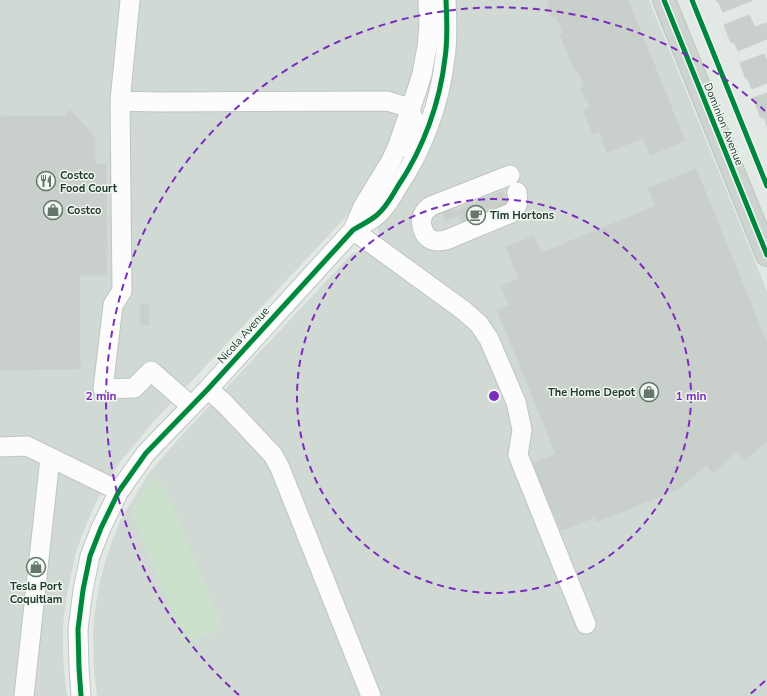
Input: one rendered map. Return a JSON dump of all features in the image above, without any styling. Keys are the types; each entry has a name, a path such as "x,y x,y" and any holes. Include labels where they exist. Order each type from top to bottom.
{"main road":[{"name":"Dominion Avenue","path":"664,0 767,255"}],"street":[{"path":"130,0 120,101 122,291 114,305 103,388 134,388 152,371 191,406"},
{"name":"Nicola Avenue","path":"353,230 363,207 392,161 422,74 429,25 428,0"},
{"name":"Nicola Avenue","path":"81,696 78,629 83,590 90,556 101,528 119,491 146,453 208,389 353,230 376,215 386,205 409,170 422,144 437,102 446,58 446,0"},
{"path":"429,25 435,47 426,96 426,107 431,118"},
{"path":"120,101 387,101 404,106 410,110 416,131 411,147 399,169 392,195"},
{"path":"353,230 463,310 479,324 489,339 516,402 522,430 518,455 586,624"},
{"path":"208,389 224,403 273,455 280,468 371,696"},
{"path":"0,447 27,446 119,491"},
{"path":"24,696 50,458"}],"shaded area":[{"path":"0,0 423,0 422,42 394,146 362,197 344,219 155,420 120,462 104,487 82,535 75,556 66,599 63,625 63,656 67,696 0,696"},
{"path":"453,0 649,0 767,291 767,696 97,696 94,671 93,634 99,586 112,541 121,519 149,473 183,434 352,254 365,251 405,278 415,263 382,239 378,232 378,226 416,168"}],"green space":[{"path":"153,474 169,497 222,627 185,646 131,511"}],"building":[{"path":"548,0 628,0 685,141 650,155 643,138 607,152 601,138 603,138 600,131 593,134 583,110 590,107 581,88 584,86 578,70 575,71 560,35 563,34 556,17 553,18 547,5 549,4"},
{"path":"716,0 753,0 723,12 718,1 717,2"},
{"path":"749,15 755,27 766,23 767,39 738,51 734,42 731,43 724,25"},
{"path":"764,54 767,61 767,83 752,89 747,78 746,79 740,63"},
{"path":"767,93 767,126 764,117 761,118 753,98"},
{"name":"Costco","path":"70,110 95,137 95,164 106,164 107,275 79,275 80,369 0,370 0,116 64,116"},
{"name":"The Home Depot","path":"696,169 767,343 767,441 745,460 737,451 713,473 706,465 679,489 596,522 595,517 561,531 552,508 550,509 532,464 556,454 497,310 509,305 501,286 519,279 506,247 534,236 541,253 656,206 648,188"},
{"path":"503,191 509,207 464,226 460,215 446,221 440,207 449,203 453,212"},
{"path":"140,304 149,304 149,325 140,325"}],"cycle path":[{"path":"81,696 78,629 83,590 90,556 101,528 119,491 146,453 208,389 353,230 374,217 389,202 423,141 435,109 443,75 446,51 446,0"},
{"path":"664,0 767,255"},
{"path":"692,0 767,186"}],"place":[{"name":"Costco Food Court","path":"46,181"},
{"name":"Costco","path":"53,210"},
{"name":"Tim Hortons","path":"476,215"},
{"name":"The Home Depot","path":"649,392"},
{"name":"Tesla Port Coquitlam","path":"36,567"}]}
